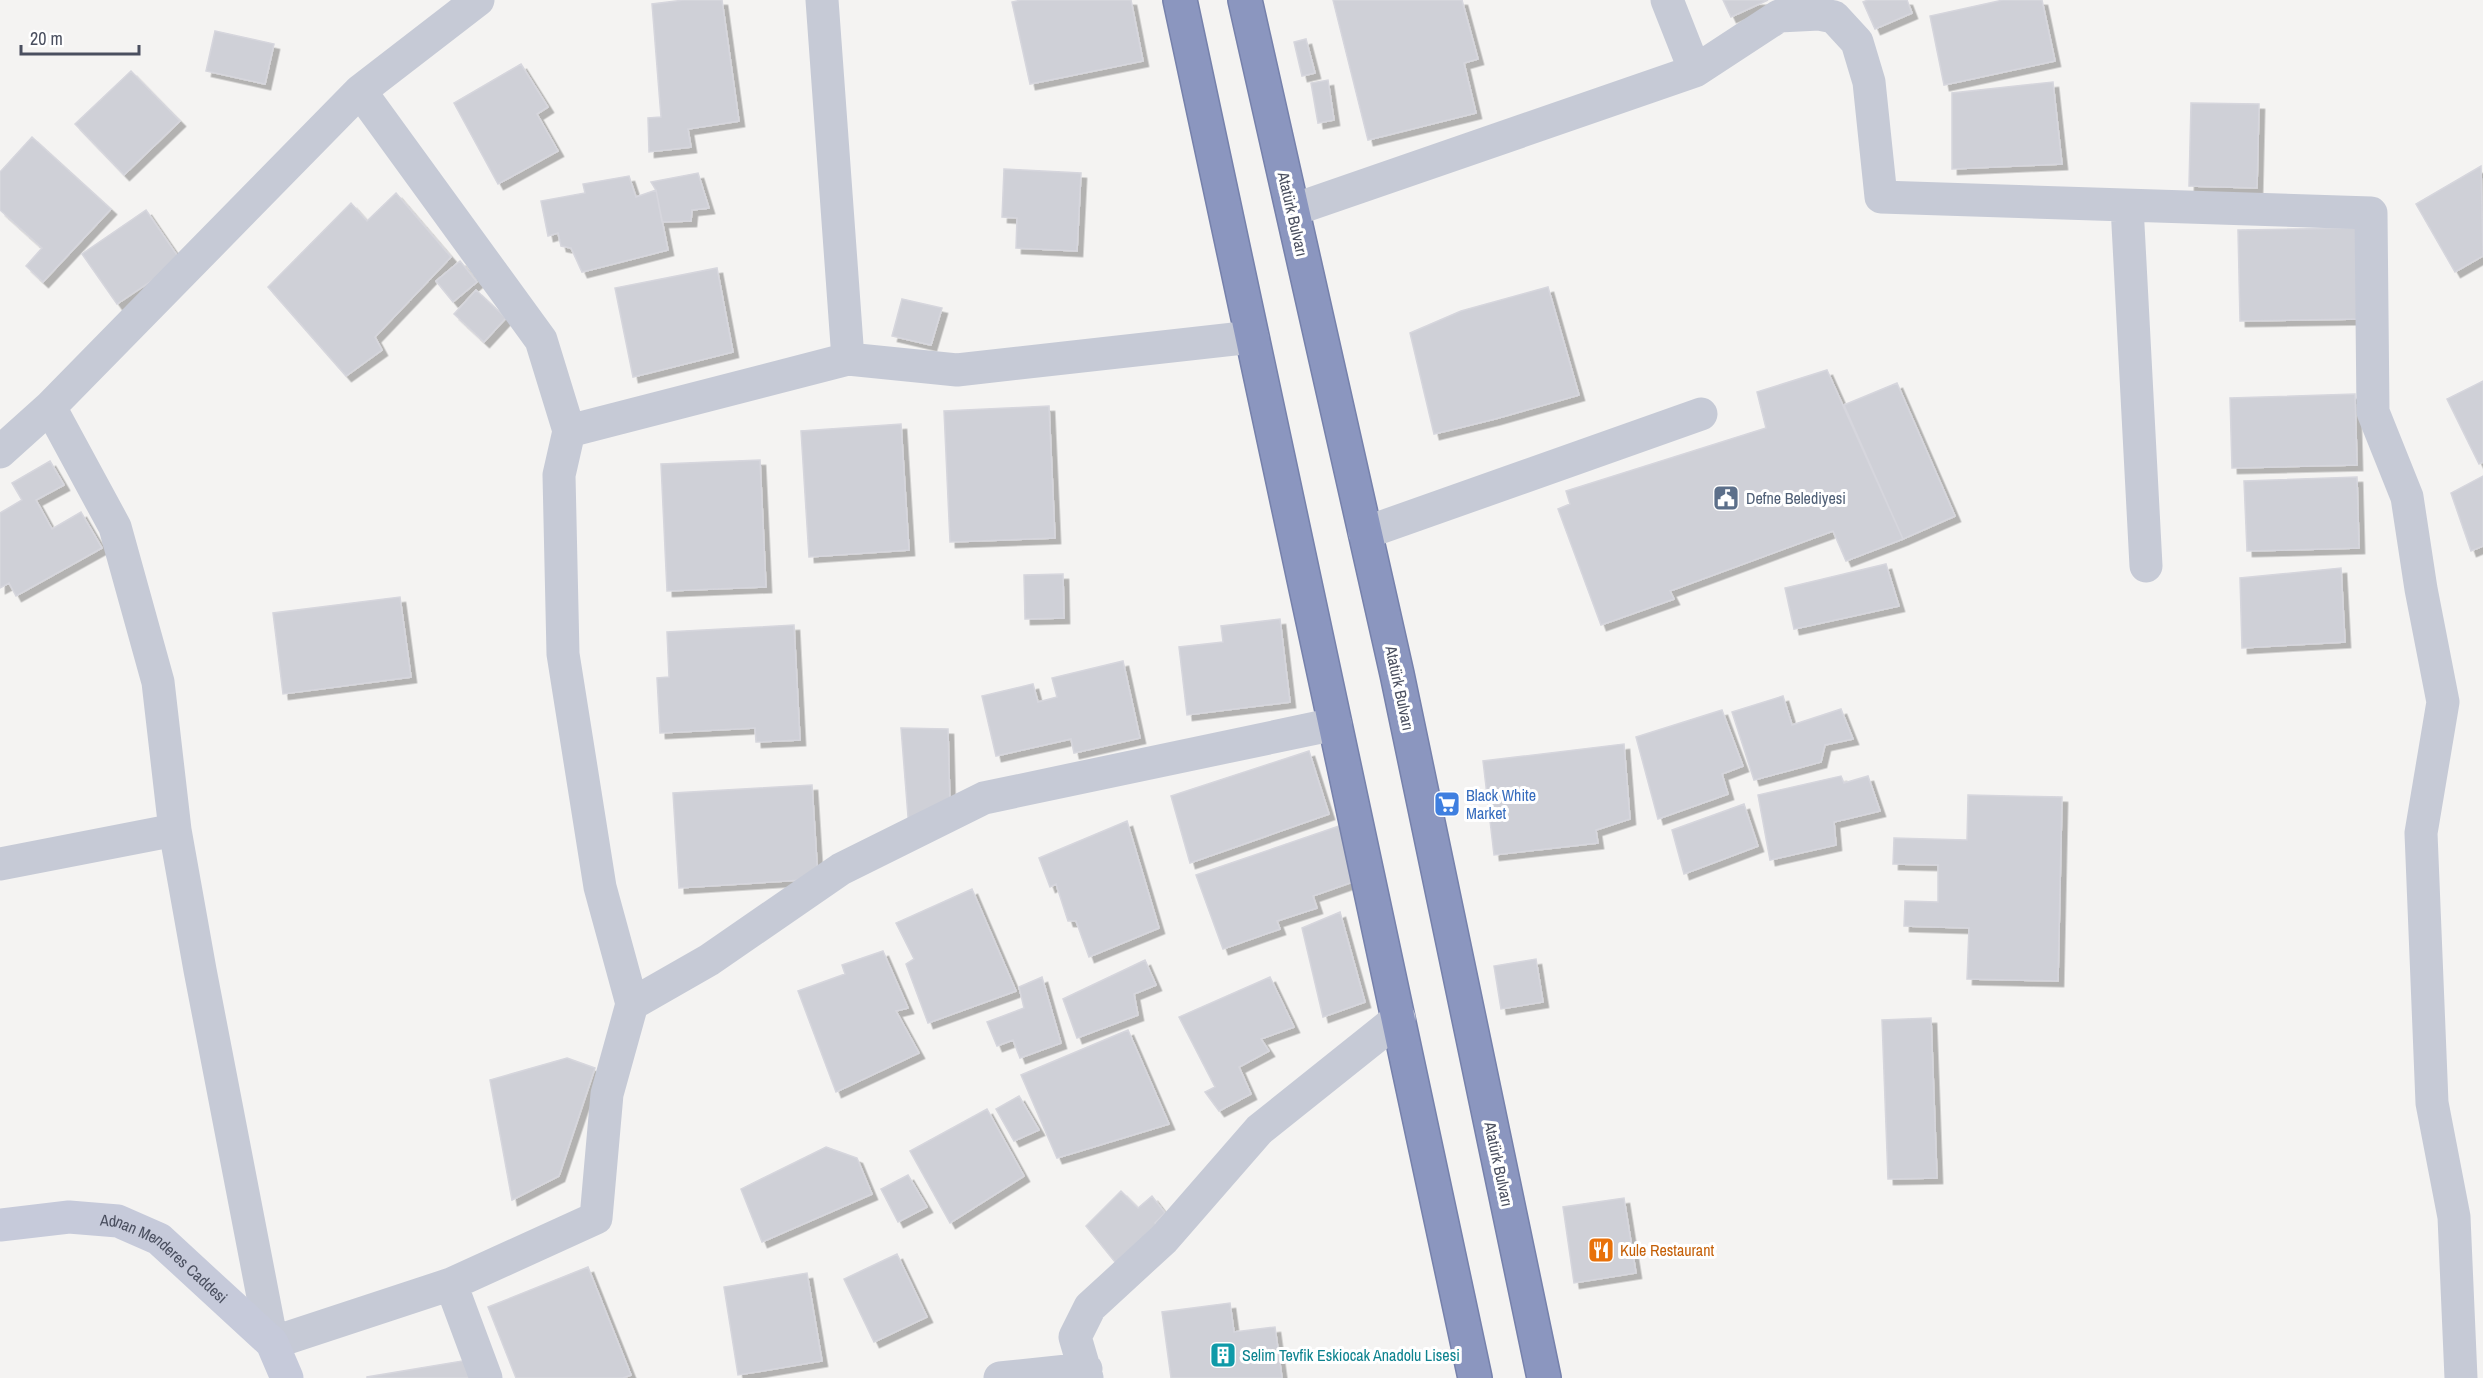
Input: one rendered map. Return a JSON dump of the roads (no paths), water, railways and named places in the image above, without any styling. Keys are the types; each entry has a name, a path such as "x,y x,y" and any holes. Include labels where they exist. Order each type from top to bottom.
{"highway":[{"path":"1179,0 1475,1378"},
{"name":"Atatürk Bulvarı","path":"1245,0 1400,685 1544,1378"}],"street":[{"path":"0,452 50,407 360,92 478,0"},
{"path":"822,0 848,359"},
{"path":"1667,0 1695,70"},
{"path":"1293,210 1695,70 1779,16 1819,14 1834,17 1857,42 1869,82 1881,197 2371,213 2373,412 2407,496 2421,589 2443,702 2421,833 2432,1103 2454,1217 2461,1378"},
{"path":"50,407 115,527 158,682 175,830 272,1343 452,1284 596,1218 607,1094 632,1004 600,887 563,654 559,475 569,430 541,340 360,92"},
{"path":"2127,206 2146,566"},
{"path":"569,430 848,359 957,370 1252,337"},
{"path":"1365,533 1701,414"},
{"path":"632,1004 709,960 841,869 984,798 1335,724"},
{"path":"0,864 175,830"},
{"path":"1000,1378 1087,1374 1075,1338 1090,1307 1164,1239 1259,1130 1399,1018"},
{"name":"Adnan Menderes Caddesi","path":"0,1226 69,1217 118,1221 159,1239 272,1343 287,1378"},
{"path":"452,1284 486,1378"}],"place":[{"name":"Defne Belediyesi","path":"1726,498"},
{"name":"Black White Market","path":"1447,804"},
{"name":"Kule Restaurant","path":"1601,1250"},
{"name":"Selim Tevfik Eskiocak Anadolu Lisesi","path":"1223,1355"}]}
